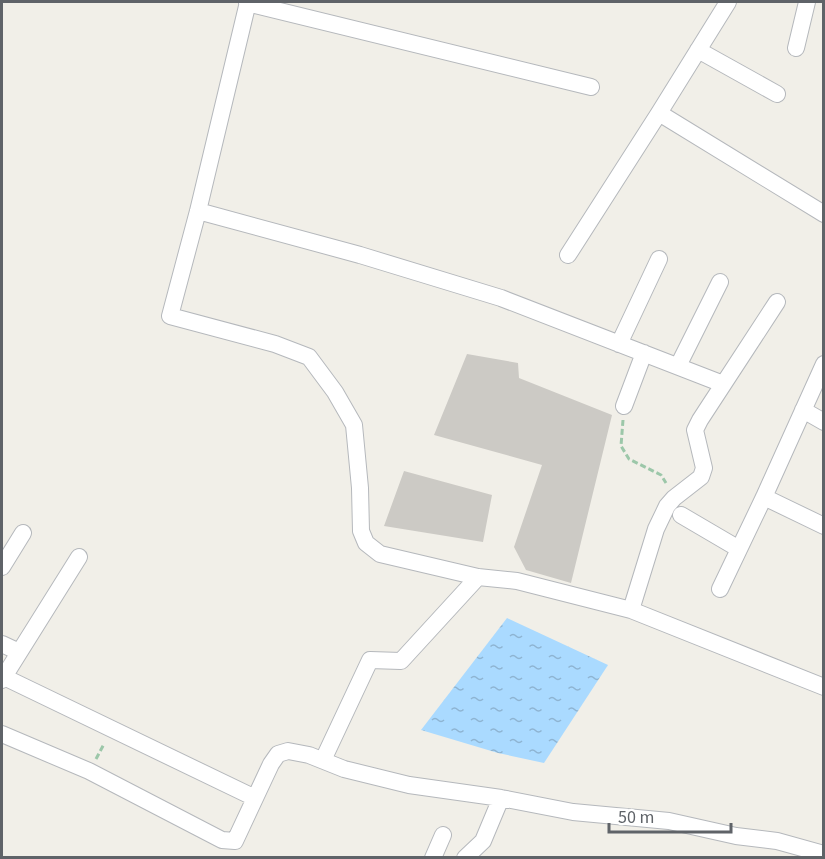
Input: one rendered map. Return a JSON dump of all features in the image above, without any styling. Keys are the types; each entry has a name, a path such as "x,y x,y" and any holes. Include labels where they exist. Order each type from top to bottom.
{"street":[{"path":"591,87 248,2 198,212 170,316 275,344 309,357 335,392 354,425 360,488 361,531 366,543 380,554 478,577 517,581 631,610 824,687"},
{"path":"568,255 728,2"},
{"path":"796,48 807,2"},
{"path":"698,50 777,94"},
{"path":"659,113 824,214"},
{"path":"198,212 360,255 501,298 723,384"},
{"path":"620,344 659,259"},
{"path":"678,366 720,282"},
{"path":"631,610 656,529 667,506 701,477 704,468 695,430 777,302"},
{"path":"624,406 644,353"},
{"path":"720,589 824,364"},
{"path":"803,411 824,422"},
{"path":"764,497 824,526"},
{"path":"681,514 739,549"},
{"path":"2,567 23,533"},
{"path":"79,557 2,679 255,798"},
{"path":"323,760 370,660 401,661 478,577"},
{"path":"2,644 19,652"},
{"path":"2,734 89,771 222,840 235,841 271,764 278,754 288,751 309,754 344,769 410,785 501,798 573,812 669,821 736,836 777,842 824,854"},
{"path":"465,858 485,849 501,798"},
{"path":"433,858 443,835"}],"path":[{"path":"624,406 621,446 628,459 661,475 674,498"},
{"path":"89,771 112,729"}],"water":[{"path":"507,618 608,665 544,763 498,753 421,730"}],"building":[{"path":"467,354 518,363 519,378 612,415 571,583 526,570 514,547 542,465 434,435"},
{"path":"404,471 492,495 483,542 384,526"}]}
